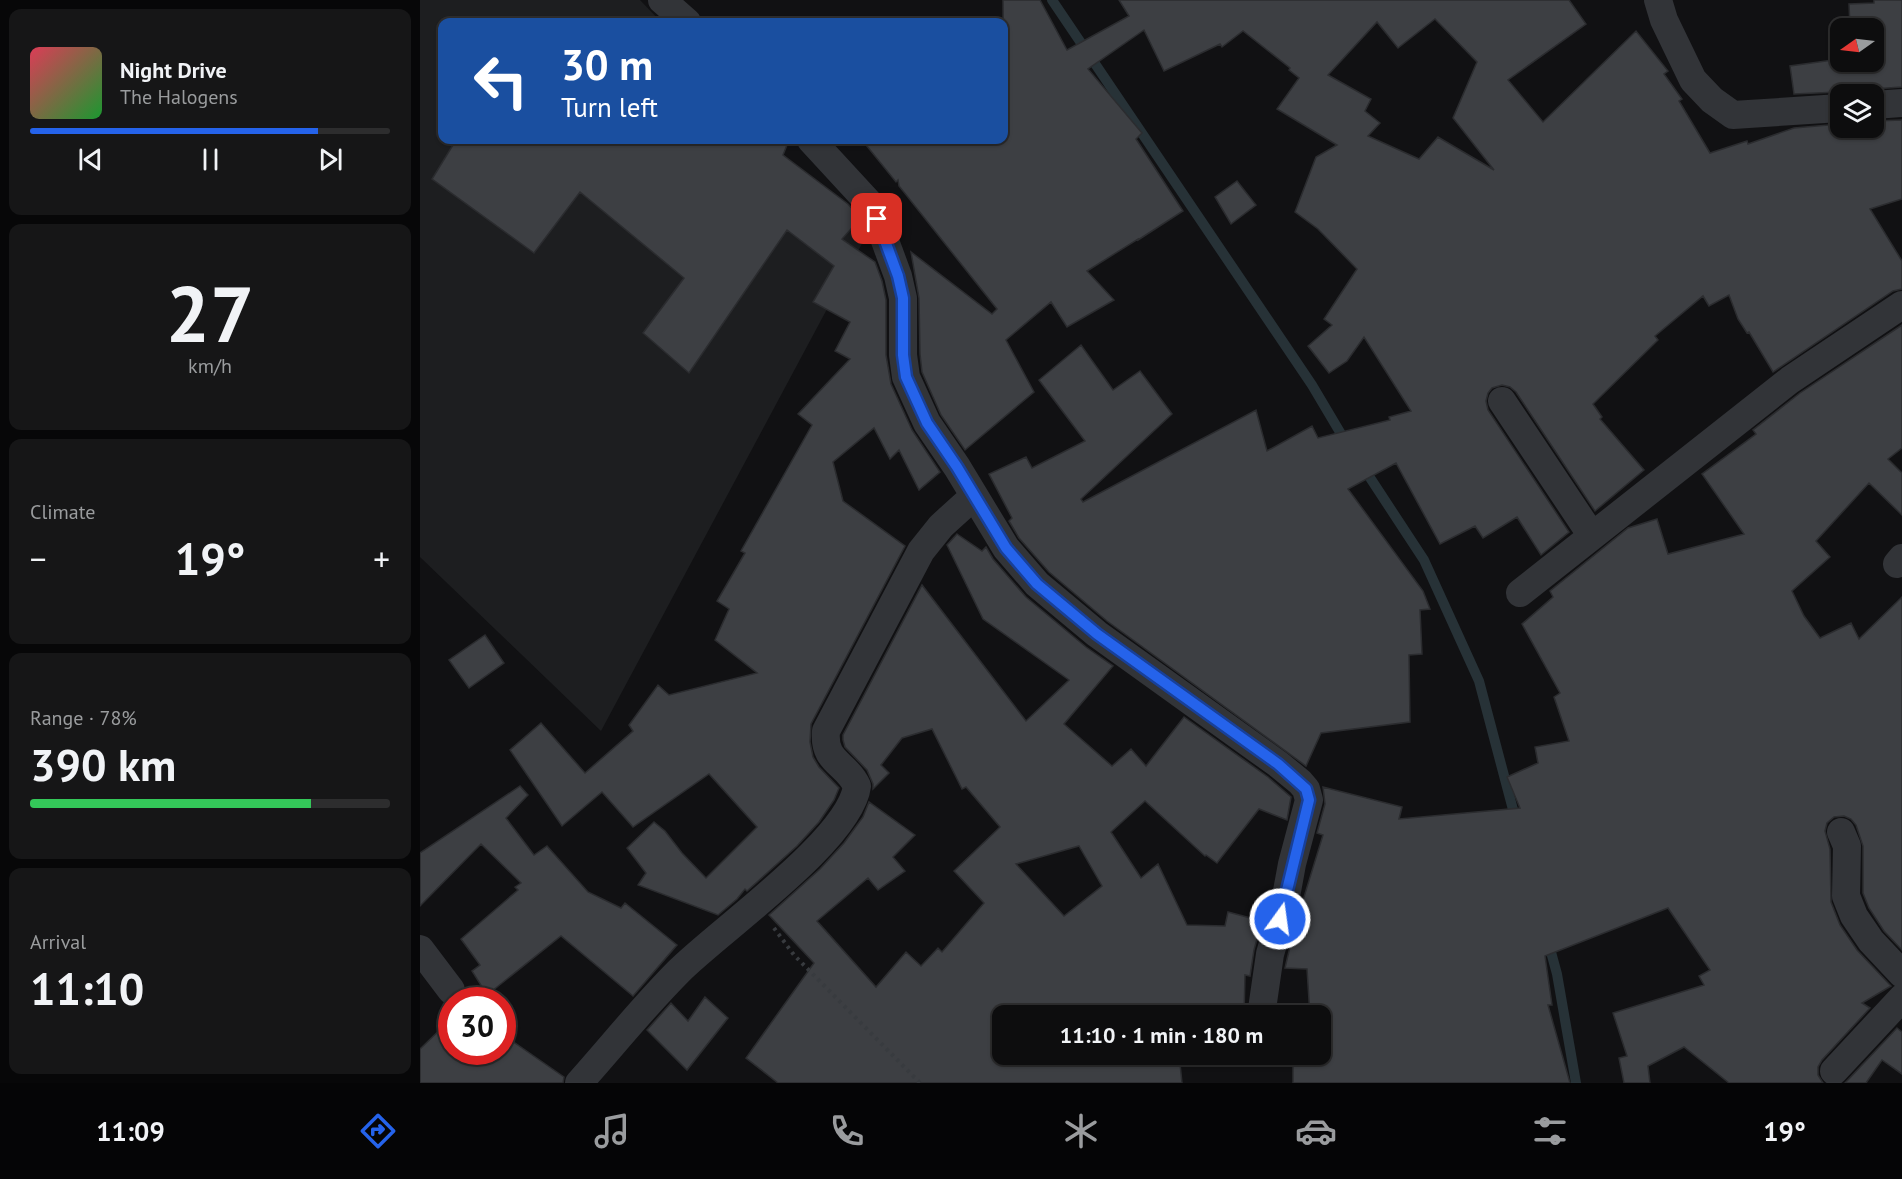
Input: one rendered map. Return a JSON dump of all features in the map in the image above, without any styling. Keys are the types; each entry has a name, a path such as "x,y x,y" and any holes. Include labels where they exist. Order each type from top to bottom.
{"street":[{"path":"662,0 682,18"},
{"path":"1658,0 1664,20 1693,80 1712,100 1733,115 1830,109"},
{"path":"1884,104 1902,103"},
{"path":"815,144 870,204 898,276 903,298 903,355 906,377 927,423 957,467 1006,548 1037,584 1097,634 1278,764 1306,789 1309,800 1270,954 1263,1005"},
{"path":"1520,593 1790,380 1902,305"},
{"path":"1502,401 1592,536"},
{"path":"579,1083 679,970 801,865 834,829 852,805 857,786 829,754 825,746 826,731 921,551 941,526 974,496"},
{"path":"1841,832 1847,846 1846,896 1854,916 1871,941 1902,974"},
{"path":"420,949 449,987"},
{"path":"1834,1071 1902,999"}],"path":[{"path":"756,904 794,955 920,1083"}],"shaded area":[{"path":"420,0 640,0 657,18 438,18 438,144 774,144 864,240 601,731 420,557"}],"building":[{"path":"1003,0 1040,0 1067,50 1129,16 1119,0 1569,0 1586,24 1508,80 1543,122 1636,31 1668,71 1664,74 1682,99 1679,101 1710,153 1747,141 1748,144 1794,128 1830,125 1830,138 1884,138 1884,121 1902,120 1902,199 1870,209 1902,261 1902,289 1893,291 1773,372 1749,332 1747,333 1738,319 1729,295 1709,306 1703,296 1655,336 1658,340 1593,404 1602,417 1600,419 1644,470 1595,511 1516,392 1502,385 1492,388 1486,401 1488,410 1569,532 1541,555 1517,517 1483,538 1475,526 1440,544 1396,463 1348,489 1423,591 1430,609 1420,610 1422,654 1409,655 1410,722 1321,733 1306,766 1107,621 1049,572 1019,538 1009,521 1012,518 989,474 1026,457 1032,468 1085,441 1039,380 1081,345 1113,390 1140,371 1172,414 1081,499 1083,502 1256,410 1267,451 1312,426 1318,438 1390,420 1389,417 1411,411 1364,337 1347,361 1329,373 1308,346 1332,325 1324,319 1357,269 1318,229 1295,212 1316,157 1337,145 1277,109 1299,78 1289,70 1290,68 1243,31 1222,47 1220,44 1164,71 1144,30 1088,69 1142,133 1136,139 1183,211 1087,271 1114,300 1067,327 1051,302 1006,340 1034,392 965,450 941,415 922,372 919,298 911,252 992,314 997,309 899,186 898,180 896,182 865,144 1008,144 1008,18 1003,18","holes":["1435,19 1477,62 1453,118 1494,170 1438,137 1419,159 1368,136 1380,123 1365,111 1371,99 1328,75 1377,22 1398,48"]},
{"path":"1874,0 1902,0 1902,87 1884,88 1884,84 1830,84 1830,92 1794,94 1790,66 1830,60 1830,72 1884,72 1884,18 1850,18 1849,4 1874,3"},
{"path":"454,144 787,144 783,155 848,204 859,220 842,239 875,262 886,300 886,355 891,384 912,430 940,472 919,490 899,450 890,459 874,428 833,462 843,501 905,546 811,724 810,742 813,757 819,767 839,788 834,800 819,822 797,846 747,891 745,889 718,915 638,885 646,873 627,848 654,822 665,831 706,878 757,827 709,774 633,827 602,792 562,826 510,750 541,723 585,773 633,731 629,725 658,685 669,695 757,673 715,640 729,609 717,601 745,553 741,551 812,425 798,414 850,359 835,351 850,322 813,302 834,266 787,230 689,373 643,333 684,278 580,192 534,253 432,179"},
{"path":"1237,181 1256,205 1231,224 1215,197"},
{"path":"1902,325 1902,448 1888,459 1902,473 1902,515 1869,483 1816,541 1830,557 1792,591 1804,616 1820,638 1851,623 1859,639 1902,597 1902,950 1884,931 1869,908 1863,893 1863,846 1856,825 1844,816 1834,817 1827,823 1825,831 1830,849 1831,902 1840,925 1857,950 1891,986 1862,1003 1870,1008 1822,1060 1818,1067 1818,1075 1823,1083 1729,1083 1684,1047 1648,1066 1650,1083 1624,1083 1619,1058 1627,1056 1613,1013 1704,985 1699,976 1710,970 1668,908 1545,956 1552,1005 1548,1005 1570,1083 1293,1083 1293,1065 1331,1065 1331,1005 1309,1005 1307,969 1285,968 1294,930 1300,932 1300,910 1323,835 1317,833 1325,804 1323,787 1402,807 1399,819 1520,808 1507,777 1538,763 1535,747 1569,741 1554,697 1560,693 1522,624 1553,597 1550,591 1628,528 1657,519 1668,554 1744,534 1702,474 1756,434 1753,430 1800,393"},
{"path":"957,534 982,551 986,547 993,559 1026,597 1086,647 1113,666 1064,724 1112,766 1131,749 1146,766 1184,717 1268,777 1291,797 1287,820 1259,809 1217,863 1205,856 1145,801 1111,832 1141,878 1158,864 1187,925 1225,926 1228,912 1262,921 1250,976 1245,975 1244,1005 992,1005 992,1065 1180,1065 1182,1083 778,1083 746,1058 814,963 769,915 820,869 844,843 863,817 869,802 915,835 893,857 905,871 878,890 868,878 817,921 876,987 906,952 921,966 938,948 942,952 984,903 954,871 1000,827 966,787 962,789 932,729 902,738 881,765 889,773 873,789 867,770 845,747 843,740 843,735 922,585 1026,721 1069,680 983,619 947,545","holes":["1079,846 1102,886 1064,916 1016,864"]},
{"path":"485,635 504,663 469,688 449,660"},
{"path":"520,786 528,795 506,818 534,855 547,846 588,892 621,908 625,903 677,945 633,996 561,936 497,987 482,987 472,971 480,965 461,939 518,890 515,887 521,883 481,844 420,906 420,853"},
{"path":"705,997 728,1018 687,1070 647,1030 671,1003 688,1021"},
{"path":"1897,1028 1902,1032 1902,1074 1882,1060 1866,1083 1845,1083"},
{"path":"438,1032 438,1065 516,1065 516,1044 564,1077 563,1083 420,1083 420,1049"}],"waterway":[{"path":"1052,0 1312,385 1347,444"},
{"path":"1363,467 1424,560 1479,681 1516,821"},
{"path":"1548,941 1557,974 1576,1083"}],"route":[{"path":"877,219 898,276 903,298 903,355 906,377 927,423 957,467 1006,548 1037,584 1097,634 1278,764 1306,789 1309,800 1280,919"}]}
